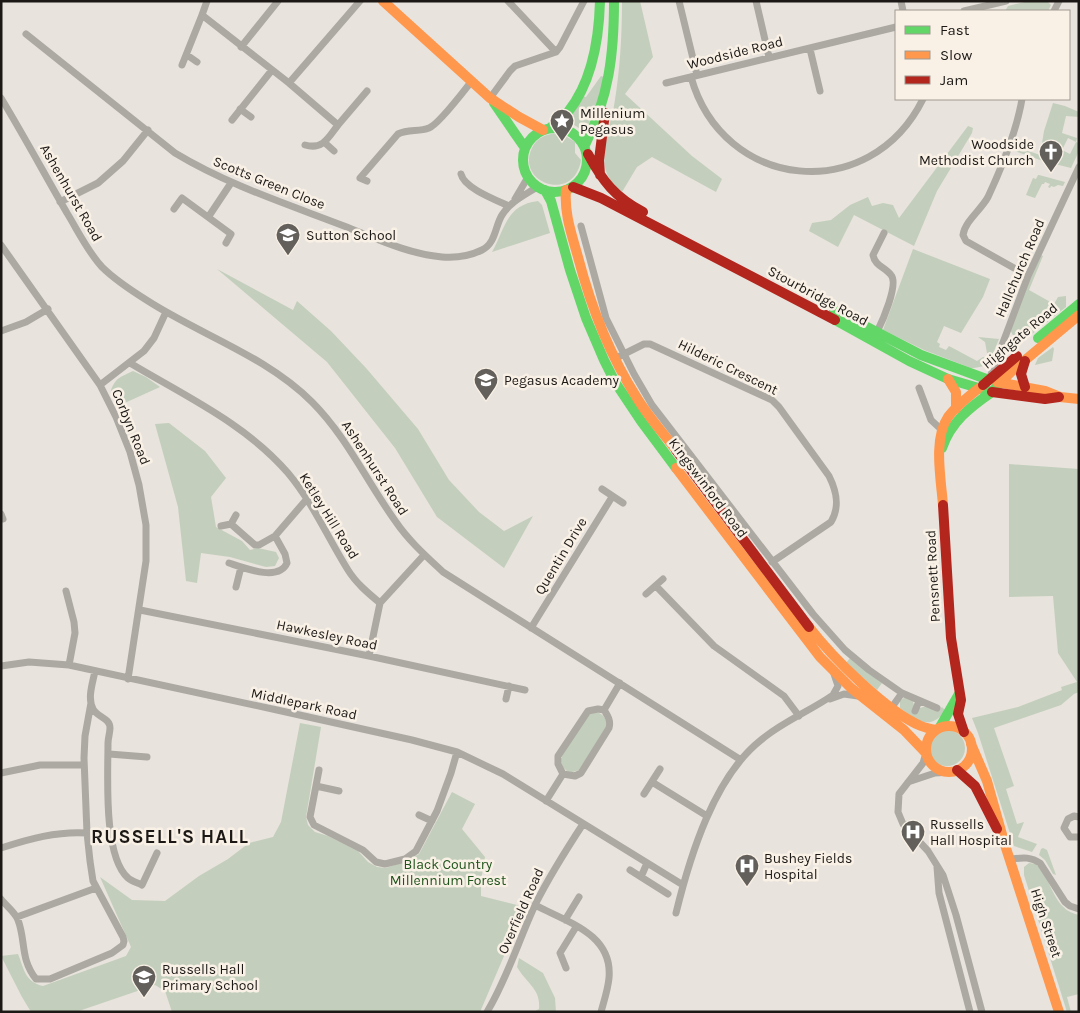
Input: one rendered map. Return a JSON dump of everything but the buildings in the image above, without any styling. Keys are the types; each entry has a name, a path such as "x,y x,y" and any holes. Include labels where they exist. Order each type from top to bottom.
{"main road":[{"path":"383,1 490,98 519,117 547,128 561,128 570,131 579,137 586,150"},
{"path":"600,1 598,36 591,65 580,92 568,112 529,140 525,148 523,163 528,177 541,188 555,192 569,189 580,181 585,173 586,150 608,88"},
{"path":"602,181 599,160 614,37 614,1"},
{"path":"490,98 525,148"},
{"name":"Stourbridge Road","path":"586,150 602,181 612,192 631,206 878,332 921,356 989,380 1045,391 1060,397"},
{"name":"Kingswinford Road","path":"541,188 551,202 586,318 604,360 641,421 820,657 862,697 918,743 926,753"},
{"name":"Stourbridge Road","path":"569,189 589,192 600,197 627,213 834,319 909,361 948,378 992,392 1045,399 1060,397 1079,399"},
{"name":"Kingswinford Road","path":"569,189 565,200 566,217 581,269 601,330 619,356 637,398 814,632 844,666 915,724 928,730 938,728"},
{"name":"Highgate Road","path":"979,388 1079,304"},
{"name":"Highgate Road","path":"992,392 1026,360 1079,316"},
{"path":"1025,387 1022,383 1021,374 1026,360"},
{"path":"948,378 956,392 956,408"},
{"path":"944,432 945,421 956,408 979,388"},
{"path":"944,432 963,414 992,392"},
{"name":"Pensnett Road","path":"944,432 938,443 945,551 951,638 961,700 958,714 964,732"},
{"path":"938,728 954,726 964,732 971,744 972,750 969,760 962,768 954,771 942,771 935,767 928,759 926,753 930,735 947,716 959,693"},
{"name":"High Street","path":"971,744 979,757 994,800 1004,843"},
{"name":"High Street","path":"954,771 975,786 1004,843 1032,924 1058,1012"}],"street":[{"path":"182,65 208,1"},
{"path":"242,47 278,1"},
{"path":"289,83 360,1"},
{"path":"508,1 556,52"},
{"path":"490,98 515,66 556,52 584,1"},
{"path":"679,1 694,76 696,96 704,112 722,135 749,155 765,163 807,172 838,168 876,153 888,145 908,123 922,100"},
{"path":"756,1 769,57"},
{"path":"966,10 980,4 1002,2"},
{"path":"202,15 289,83 338,125"},
{"name":"Woodside Road","path":"666,83 895,27"},
{"name":"Scotts Green Close","path":"26,34 175,153 209,173 394,245 429,256 443,258 462,256 478,252 488,246 502,215 528,177"},
{"path":"810,49 820,91"},
{"path":"187,55 197,62"},
{"path":"232,120 272,70"},
{"path":"367,181 360,178 398,134 434,125 471,82"},
{"path":"305,145 313,147 324,142 368,91"},
{"name":"Ashenhurst Road","path":"1,98 60,202 85,243 102,266 135,293 166,312 254,359 284,379 311,401 336,428 396,522 424,555 443,572 468,589 740,760"},
{"path":"1022,100 1019,117 987,198 966,228 963,236 966,241 1028,276"},
{"path":"240,109 250,117"},
{"path":"60,202 98,183 123,160 148,130"},
{"path":"324,142 334,151"},
{"name":"Hallchurch Road","path":"989,380 1028,276 1079,167"},
{"path":"461,174 465,182 472,187 511,204"},
{"path":"208,216 231,183"},
{"name":"Scotts Green Close","path":"511,204 541,188"},
{"path":"174,209 182,198 231,234 226,243"},
{"name":"Kingswinford Road","path":"581,226 606,318 619,356 652,405 772,562 813,614 845,650 869,670 902,693 937,708"},
{"name":"Stourbridge Road","path":"878,332 894,284 894,279 874,260 873,255 884,232"},
{"name":"Corbyn Road","path":"1,245 100,385 126,443 139,485 146,525 146,561 128,679"},
{"name":"Kingswinford Road","path":"581,269 599,294"},
{"path":"1,330 26,322 48,309"},
{"path":"100,385 144,352 154,338 166,312"},
{"name":"Hilderic Crescent","path":"619,356 644,344 650,344 772,400 779,407 830,476 838,504 837,512 831,522 772,562"},
{"name":"Ketley Hill Road","path":"130,363 235,425 266,449 289,475 306,500 348,571 362,588 380,603"},
{"path":"923,392 931,420 944,432"},
{"path":"602,489 623,503"},
{"name":"Quentin Drive","path":"532,628 612,497"},
{"path":"231,524 254,545 259,545 275,536 306,500"},
{"path":"221,526 231,524 236,515"},
{"path":"229,563 275,573 285,568 287,564 285,554 275,536"},
{"path":"369,656 380,603 424,555"},
{"path":"236,587 242,567"},
{"path":"646,594 663,578"},
{"path":"656,586 714,646 784,696 799,716"},
{"path":"66,591 75,633 69,665"},
{"name":"Hawkesley Road","path":"140,610 369,656 525,690"},
{"name":"Middlepark Road","path":"1,666 29,662 69,665 412,740 457,752 503,774 683,885"},
{"path":"1,899 17,917 21,927 23,947 29,970 36,979 50,979 112,953 123,946 123,937 93,881 86,833 85,736 95,671"},
{"path":"676,913 683,885 708,816 724,783 740,760 766,736 833,695 838,686 833,671"},
{"path":"604,710 620,683"},
{"path":"506,699 509,686"},
{"path":"892,707 902,693"},
{"path":"825,701 844,694 862,697"},
{"path":"915,711 919,701"},
{"path":"91,704 93,710 108,721 110,726 107,772 108,810 112,842 120,864 129,879 142,885 157,853"},
{"path":"598,709 604,710 608,716 609,728 581,773 575,776 564,774 558,764 558,756 588,712 598,709"},
{"path":"318,770 310,817 314,825 363,850 376,862 385,864 405,859 416,851 432,821 452,774 457,752"},
{"path":"926,753 922,763 902,789 898,800 900,818 907,830 928,850 943,876 982,1012"},
{"path":"109,754 147,757"},
{"path":"1,773 40,765 84,765"},
{"path":"644,794 660,769"},
{"path":"908,782 934,773 954,771"},
{"path":"546,801 564,774"},
{"path":"652,782 708,816"},
{"path":"316,786 339,791"},
{"path":"418,814 432,821"},
{"path":"1078,838 1067,834 1064,825 1071,817 1079,817"},
{"name":"Overfield Road","path":"487,1012 510,968 535,905 559,860 583,824"},
{"path":"1,848 39,837 75,832 86,833"},
{"path":"1010,859 1025,858 1040,862 1065,902 1079,909"},
{"path":"641,877 647,864"},
{"path":"937,867 939,893 970,1012"},
{"path":"630,870 668,894"},
{"path":"17,917 96,888"},
{"path":"565,920 579,897"},
{"path":"535,905 592,935 605,950 609,979 601,1012"},
{"path":"566,968 560,953 576,927"}],"green space":[{"path":"622,1 640,1 653,57 625,94 692,156 722,179 716,192 652,157 637,167 622,192 613,184 607,174 604,159 618,80"},
{"path":"1029,1 1047,1 1051,5 1048,10 1006,10 1008,6"},
{"path":"601,76 604,77 602,93 585,132 568,121 583,96 586,97"},
{"path":"1053,103 1079,112 1079,117 1066,116 1062,133 1077,138 1076,142 1079,143 1079,151 1071,168 1012,150 1014,146 1040,155 1044,131","holes":["1068,138 1076,142 1070,154 1062,150"]},
{"path":"968,126 973,128 972,133 937,191 914,246 854,215 838,247 809,231 812,223 831,220 850,205 868,197 872,206 883,203 893,205 899,218"},
{"path":"558,133 575,142 575,153 581,160 576,174 568,182 558,185 547,184 538,179 532,171 529,160 532,148 537,141 546,135"},
{"path":"1038,175 1065,182 1063,186 1051,186 1050,188 1048,187 1050,184 1045,182 1035,198 1026,195 1033,178 1036,179"},
{"path":"538,201 542,205 550,233 492,252 508,219 513,213 527,203"},
{"path":"913,249 990,279 983,297 961,333 944,326 937,342 940,344 939,347 946,350 949,346 977,361 983,357 991,359 985,365 971,368 924,350 883,330"},
{"path":"1041,255 1043,256 1029,290 1054,304 1058,297 1066,296 1066,307 1008,353 1014,337 1010,330"},
{"path":"217,269 293,310 297,301 331,331 366,368 418,429 449,480 479,512 504,531 533,516 504,568 437,517 395,448 327,362"},
{"path":"978,337 999,339 992,356 987,353 985,342"},
{"path":"1053,347 1052,361 1035,365 1038,358"},
{"path":"133,371 160,387 118,406 111,390 117,380"},
{"path":"169,423 205,451 226,478 211,497 216,527 242,541 250,550 258,548 276,552 279,558 275,566 266,567 230,557 201,553 197,583 186,581 178,507 155,424"},
{"path":"1009,464 1079,469 1079,692 1061,705 994,728 1014,786 1006,789 1017,824 1024,822 1018,837 1037,844 1032,852 1014,846 972,718 1018,707 1062,690 1061,687 1077,682 1058,653 1053,596 1009,597"},
{"path":"850,658 882,683 877,690 846,663"},
{"path":"905,697 913,701 914,706 920,708 926,706 938,711 942,707 946,711 934,721 923,722 900,708 900,701"},
{"path":"597,712 605,718 606,727 579,770 570,773 563,766 562,756 589,713"},
{"name":"Black Country Millennium Forest","path":"300,723 321,727 306,817 308,825 315,832 328,836 358,851 368,862 377,867 386,868 419,854 452,792 475,804 462,829 485,857 481,880 481,896 525,907 480,1012 172,1012 165,991 155,985 76,1012 31,1012 1,956 18,954 29,978 43,986 126,956 131,947 100,877 132,900 165,901 249,843 273,837 281,822"},
{"path":"947,730 960,735 965,748 960,761 947,766 934,761 929,748 934,735"},
{"path":"1043,848 1047,850 1056,875 1053,874 1045,860 1039,855"},
{"path":"1029,863 1036,864 1042,871 1058,901 1070,912 1079,915 1079,994 1067,997 1071,1012 1067,1012 1024,875 1024,867"},
{"path":"519,958 543,973 555,998 556,1012 533,1012 539,1009 538,996 517,967"}],"traffic: fast":[{"path":"550,128 568,112 583,87 593,60 596,45 600,1"},
{"path":"585,145 600,110 605,92 613,39 614,1"},
{"path":"494,103 525,148"},
{"path":"549,128 561,128 578,137 585,148 587,160 585,172 578,183 561,192 549,192 537,187 528,178 523,166 523,154 528,142 537,133 549,128"},
{"path":"545,190 551,201 570,270 586,318 604,360 615,382 676,468"},
{"path":"1038,338 1079,304"},
{"path":"834,310 921,355 989,380"},
{"path":"835,320 909,361 948,379 992,392 1003,380"},
{"path":"942,448 951,430 962,416 992,392"},
{"path":"940,727 959,694"}],"traffic: slow":[{"path":"383,1 490,98 543,130"},
{"path":"566,190 566,208 571,232 589,294 609,347 637,398 676,450"},
{"path":"1003,380 1079,315"},
{"path":"948,379 956,392 956,409"},
{"path":"997,382 1045,391 1060,397 1079,399"},
{"path":"943,505 939,459 943,426 955,409 979,388"},
{"path":"676,468 820,657 851,688 904,730 926,753"},
{"path":"809,627 846,668 892,709 921,726 936,730"},
{"path":"949,726 962,730 968,736 972,749 968,762 962,768 949,772 936,768 930,762 926,749 930,736 936,730 949,726"},
{"path":"971,744 987,781 1005,845 1059,1012"}],"traffic: jam":[{"path":"600,175 599,160 605,113"},
{"path":"588,154 599,173 611,188 625,201 643,212"},
{"path":"573,187 601,198 835,320"},
{"path":"983,385 1017,356"},
{"path":"1025,361 1021,374 1025,387"},
{"path":"992,392 1045,399 1059,397"},
{"path":"676,450 809,627"},
{"path":"943,505 951,638 961,700 958,714 964,732"},
{"path":"957,770 975,786 997,829"}],"place":[{"name":"Millenium Pegasus","path":"562,142"},
{"name":"Woodside Methodist Church","path":"1051,173"},
{"name":"Sutton School","path":"288,256"},
{"name":"Pegasus Academy","path":"486,401"},
{"name":"Russells Hall Hospital","path":"913,853"},
{"name":"Bushey Fields Hospital","path":"747,887"},
{"name":"Russells Hall Primary School","path":"144,998"}],"district":[{"name":"RUSSELL'S HALL","path":"170,837"}]}
